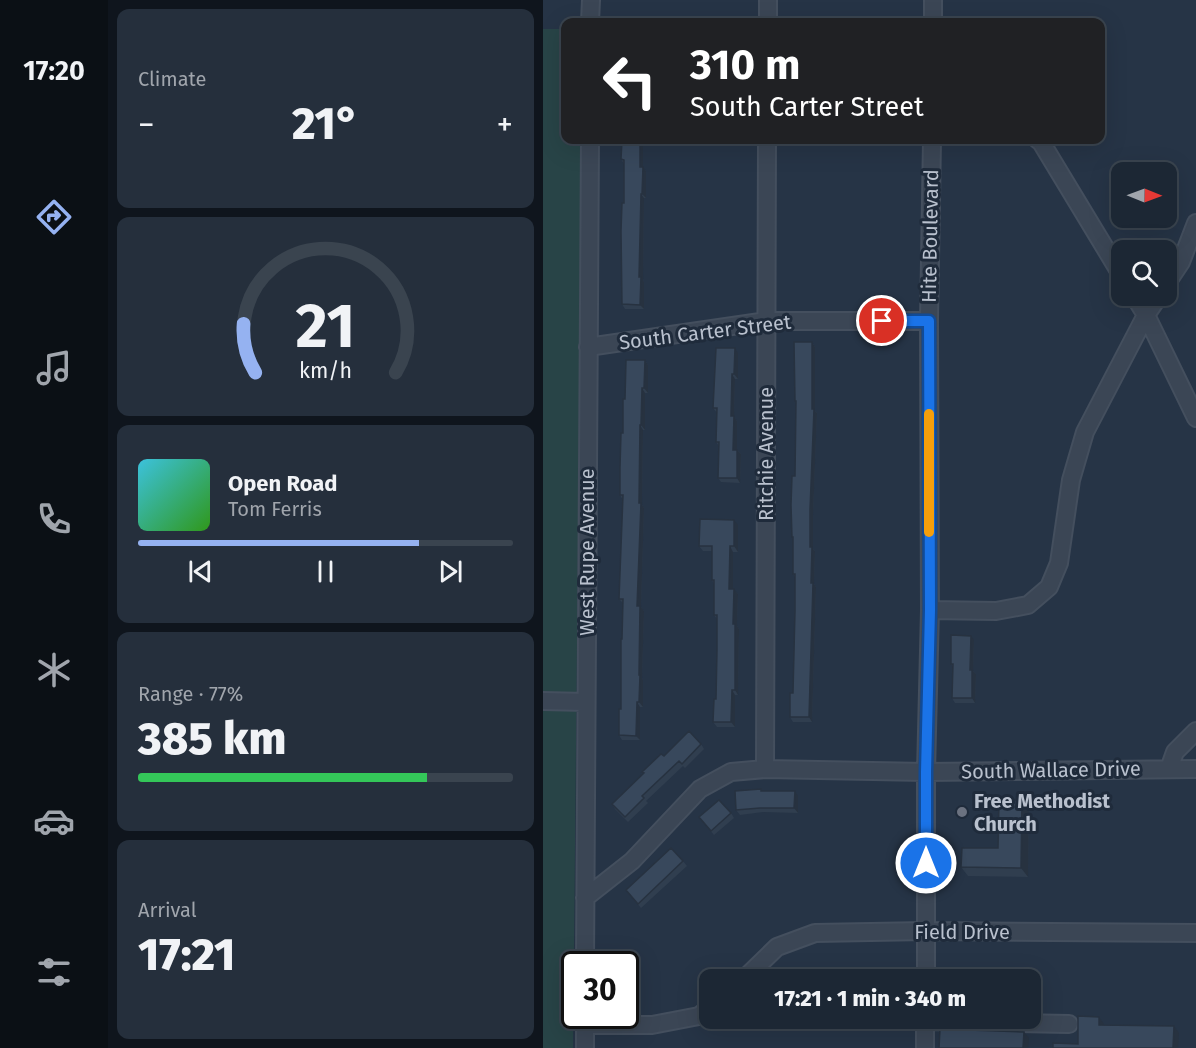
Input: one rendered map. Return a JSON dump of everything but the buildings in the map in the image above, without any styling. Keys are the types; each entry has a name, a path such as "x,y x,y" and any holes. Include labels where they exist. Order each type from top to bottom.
{"street":[{"path":"590,18 591,0"},
{"path":"768,0 768,18"},
{"path":"933,0 933,18"},
{"name":"West Rupe Avenue","path":"585,951 590,144"},
{"name":"Ritchie Avenue","path":"765,770 767,144"},
{"name":"Hite Boulevard","path":"926,969 932,144"},
{"path":"1042,144 1111,258"},
{"path":"1177,268 1196,223"},
{"path":"1140,306 1196,418"},
{"path":"930,610 996,611 1028,605 1049,587 1059,563 1071,480 1085,432 1152,306"},
{"name":"South Carter Street","path":"588,346 766,321 929,321"},
{"path":"543,701 587,702"},
{"path":"1169,769 1175,752 1196,731"},
{"name":"South Wallace Drive","path":"585,898 632,861 700,789 731,772 1196,769"},
{"name":"Field Drive","path":"754,969 777,946 815,933 1196,933"},
{"path":"639,1024 652,1025 699,1016"},
{"path":"1041,1022 1069,1023"},
{"path":"585,1029 585,1048"},
{"path":"925,1029 925,1048"}],"green space":[{"path":"543,29 561,29 561,144 582,144 574,951 561,951 561,1029 573,1029 573,1048 543,1048"}],"slow traffic":[{"path":"929,414 929,532"}],"place":[{"name":"Free Methodist Church","path":"962,812"}],"route":[{"path":"882,321 929,321 930,610 926,863"}]}
